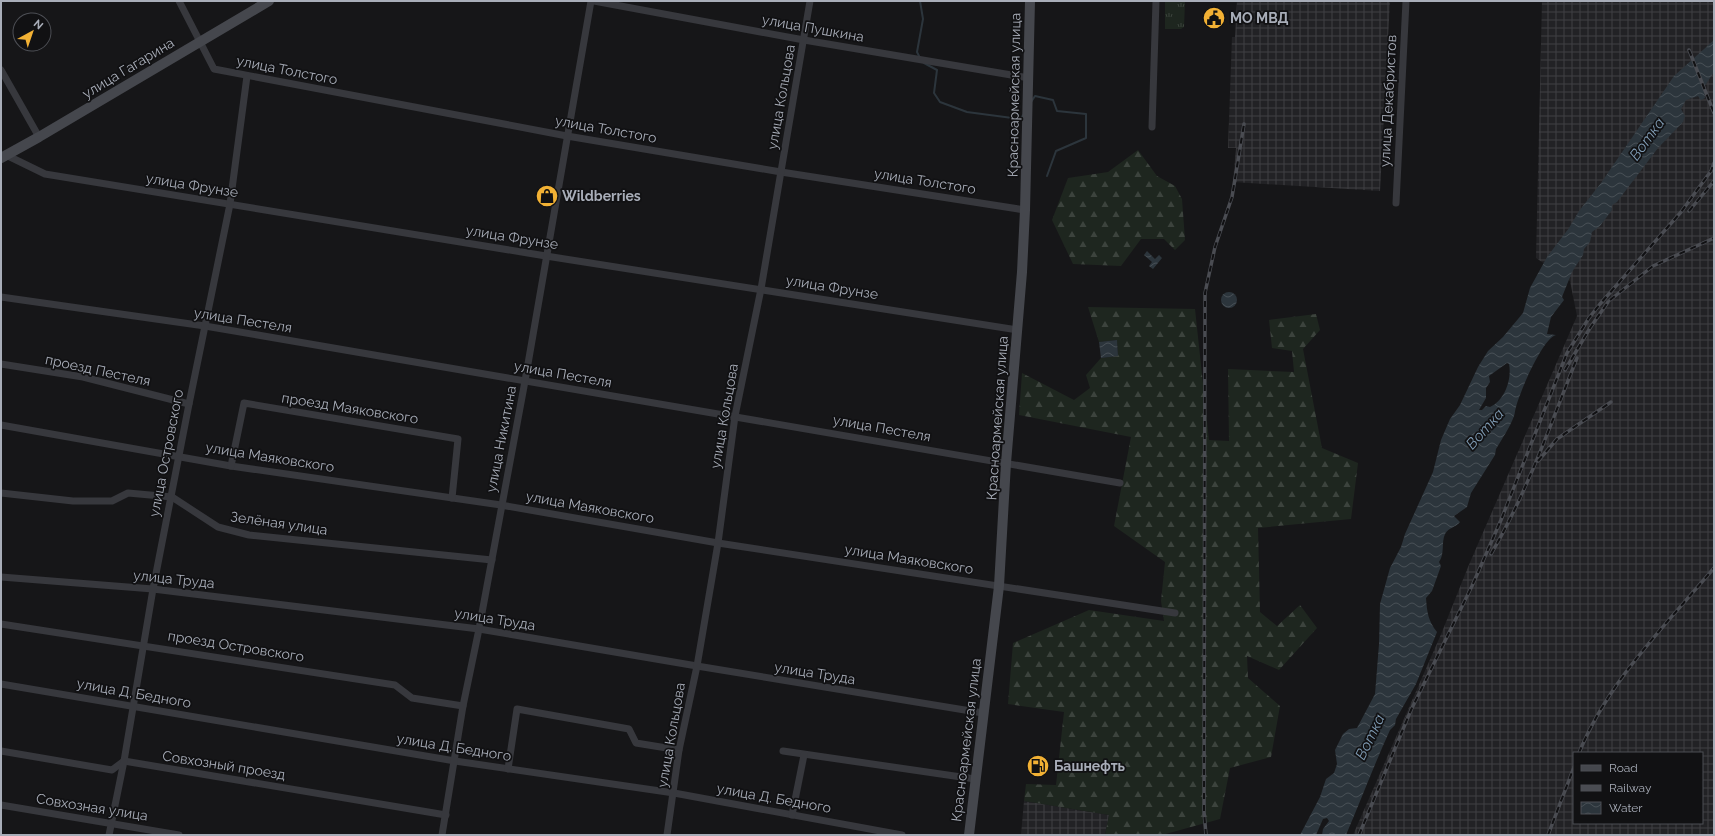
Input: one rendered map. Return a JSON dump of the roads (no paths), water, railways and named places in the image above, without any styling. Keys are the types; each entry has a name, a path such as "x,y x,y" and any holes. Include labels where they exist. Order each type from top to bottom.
{"main road":[{"name":"улица Гагарина","path":"4,157 269,1"},
{"name":"Красноармейская улица","path":"969,835 999,586 1006,463 1018,330 1025,210 1030,1"}],"street":[{"path":"179,1 201,40"},
{"name":"улица Пушкина","path":"592,1 804,40 1029,78"},
{"name":"улица Никитина","path":"442,835 463,706 480,629 592,1"},
{"name":"улица Кольцова","path":"668,835 679,750 718,543 735,416 761,289 810,1"},
{"path":"1152,127 1156,1"},
{"name":"улица Декабристов","path":"1396,203 1406,1"},
{"name":"улица Толстого","path":"201,40 214,69 247,76 567,136 781,172 1025,210"},
{"path":"1,70 39,137"},
{"name":"улица Островского","path":"109,835 124,762 132,706 153,589 230,204 247,76"},
{"name":"улица Фрунзе","path":"4,157 45,174 546,256 1018,330"},
{"name":"улица Пестеля","path":"1,298 205,326 1120,483"},
{"name":"проезд Пестеля","path":"1,364 82,378 189,404"},
{"name":"проезд Маяковского","path":"231,466 244,403 458,439 452,498"},
{"name":"улица Маяковского","path":"1,425 231,466 502,505 718,543 1175,613"},
{"name":"Зелёная улица","path":"1,493 74,501 112,501 128,493 172,497 218,527 249,535 492,560"},
{"name":"улица Труда","path":"1,577 24,577 153,589 480,629 983,713"},
{"name":"проезд Островского","path":"1,624 396,685 412,698 463,706"},
{"name":"улица Д. Бедного","path":"1,684 508,769 674,794 902,835"},
{"path":"508,769 517,709 629,729 636,743 679,750"},
{"path":"1,751 112,770 124,762"},
{"path":"783,751 975,779"},
{"path":"792,815 804,755"},
{"name":"Совхозный проезд","path":"124,762 446,815"},
{"name":"Совхозная улица","path":"1,805 179,835"}],"water":[{"name":"Вотка","path":"1714,40 1714,72 1704,87 1705,98 1701,100 1698,96 1686,100 1681,109 1685,116 1683,122 1658,148 1617,202 1612,205 1612,210 1600,226 1592,232 1590,242 1584,249 1583,255 1572,272 1562,297 1564,300 1551,317 1547,334 1556,335 1544,346 1532,367 1506,433 1496,449 1495,455 1471,493 1467,507 1454,516 1460,522 1448,530 1445,534 1442,556 1439,562 1441,566 1432,591 1426,598 1428,616 1437,632 1416,684 1396,719 1395,725 1390,730 1378,756 1346,835 1322,835 1323,829 1329,821 1327,818 1323,819 1316,835 1300,835 1320,797 1326,779 1334,773 1337,764 1335,750 1343,734 1349,729 1357,728 1375,694 1379,644 1380,604 1390,568 1401,547 1405,534 1433,472 1441,440 1450,419 1460,405 1478,367 1488,351 1503,337 1523,313 1530,288 1547,257 1569,228 1579,211 1601,183 1674,76","holes":["1507,363 1509,364 1510,370 1508,382 1500,399 1490,407 1486,406 1482,410 1479,410 1486,398 1486,388 1490,382 1489,376"]},
{"path":"1147,251 1155,259 1159,255 1162,258 1153,269 1149,266 1152,262 1144,255"},
{"path":"1226,292 1232,292 1237,297 1235,306 1232,308 1226,308 1221,303 1221,297"},
{"path":"1117,340 1118,356 1101,358 1099,342"}],"waterway":[{"path":"920,1 923,19 917,52 920,58"},
{"path":"924,63 937,70 934,93 940,102 967,112 1020,119 1024,114"},
{"path":"1031,102 1035,96 1053,100 1057,111 1086,114 1086,138 1056,151 1047,176"}],"railway":[{"path":"1689,50 1714,113"},
{"path":"1206,835 1204,812 1205,293 1215,247 1232,197 1244,124"},
{"path":"1359,835 1411,710 1472,586 1501,520 1567,353 1589,318 1681,212 1711,171 1714,163"},
{"path":"1689,211 1714,181"},
{"path":"1610,300 1653,266 1714,238"},
{"path":"1565,370 1590,328 1608,302"},
{"path":"1491,554 1504,531 1527,482 1577,358"},
{"path":"1538,461 1557,439 1611,402"},
{"path":"1579,752 1605,702 1622,678 1657,633 1714,568"},
{"path":"1548,835 1573,770"}],"place":[{"name":"МО МВД","path":"1214,18"},
{"name":"Wildberries","path":"547,196"},
{"name":"Башнефть","path":"1038,766"}]}
